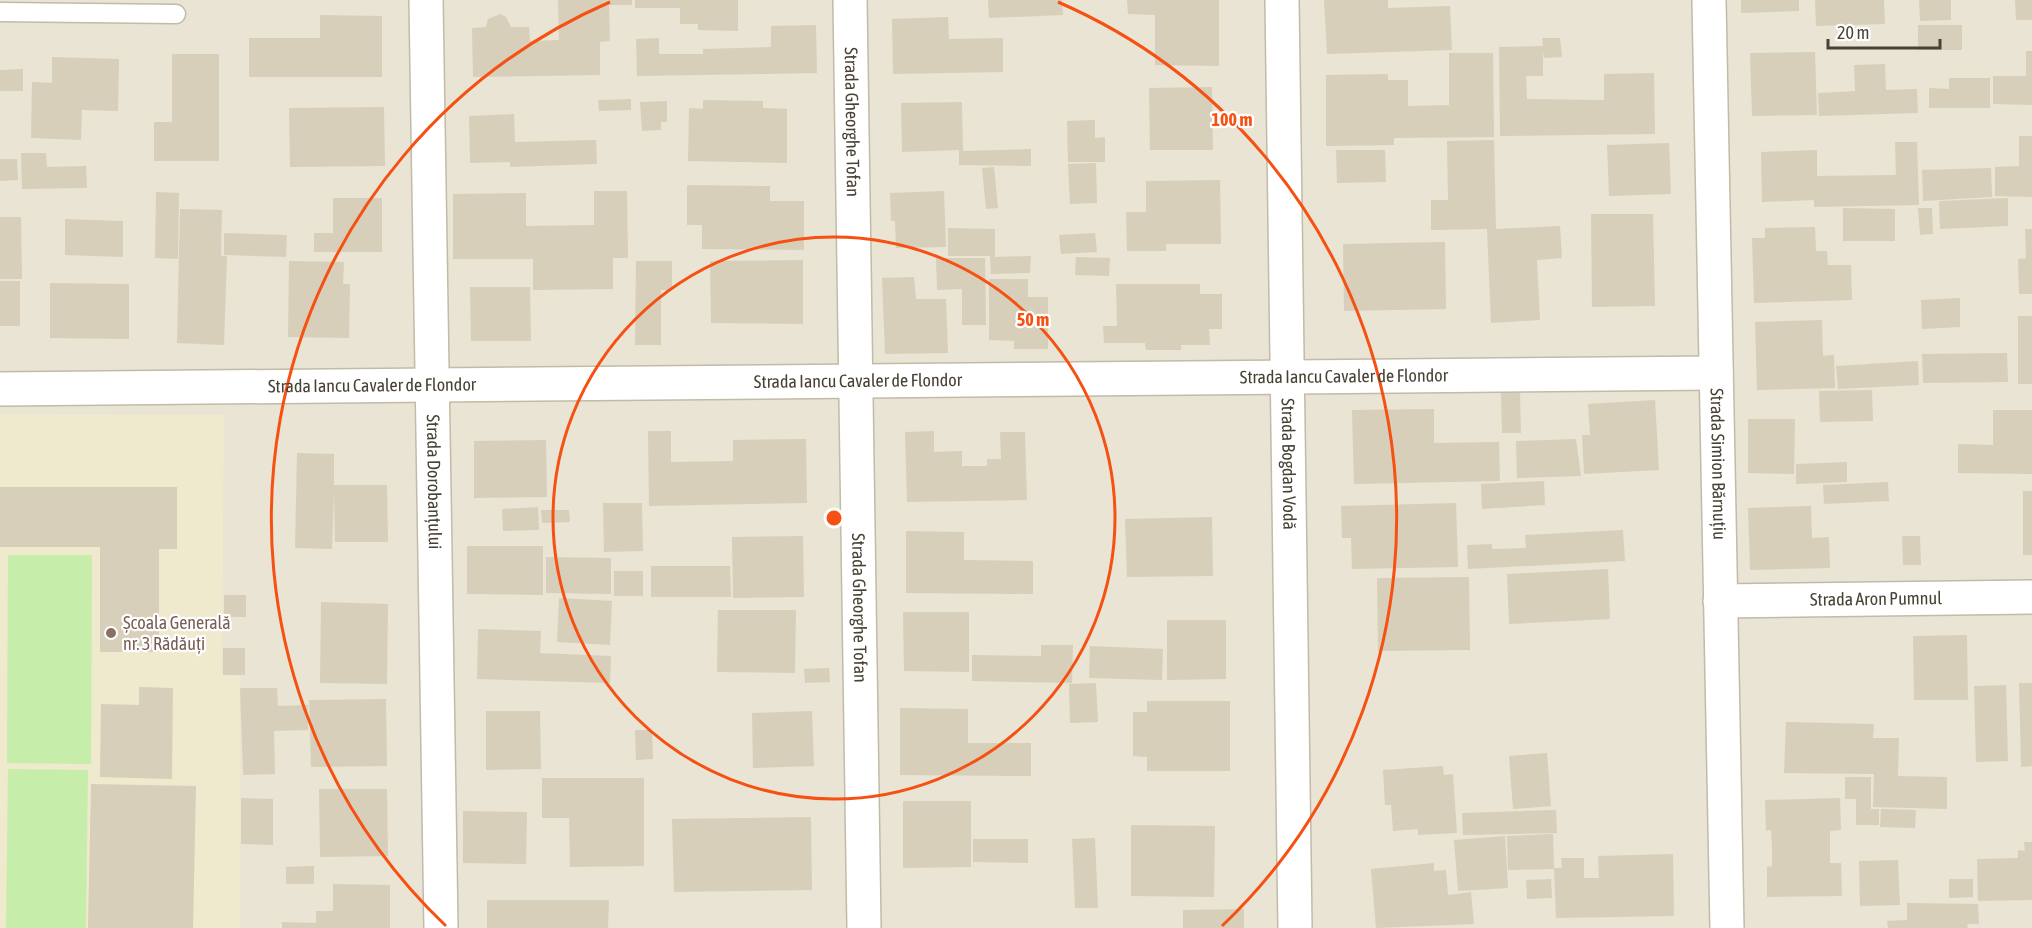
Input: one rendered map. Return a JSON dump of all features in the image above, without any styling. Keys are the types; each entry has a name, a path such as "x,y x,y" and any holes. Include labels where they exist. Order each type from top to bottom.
{"street":[{"name":"Strada Dorobanțului","path":"426,0 441,928"},
{"name":"Strada Gheorghe Tofan","path":"850,0 864,928"},
{"name":"Strada Bogdan Vodă","path":"1282,0 1295,928"},
{"name":"Strada Simion Bărnuțiu","path":"1709,0 1727,928"},
{"name":"Strada Iancu Cavaler de Flondor","path":"0,389 1716,373"},
{"name":"Strada Aron Pumnul","path":"1720,601 2032,597"}],"lane":[{"path":"0,12 176,14"}],"shaded area":[{"path":"0,0 2032,0 2032,928 0,928"},
{"name":"Școala Generală nr. 3 Rădăuți","path":"0,414 224,415 222,674 240,676 240,928 0,928"}],"green space":[{"path":"8,555 92,555 91,764 7,763"},
{"path":"8,769 88,770 86,928 6,928"}],"building":[{"path":"558,0 632,0 632,5 609,5 610,41 600,42 600,75 473,77 472,28 486,27 488,19 500,14 506,17 511,27 529,27 530,41 559,40"},
{"path":"635,0 738,0 738,31 698,30 698,24 680,24 680,8 635,8"},
{"path":"988,0 1062,0 1063,15 989,18"},
{"path":"1127,0 1219,0 1219,66 1155,65 1155,15 1128,14"},
{"path":"1324,0 1388,0 1388,8 1450,6 1452,50 1327,54"},
{"path":"1741,0 1799,0 1799,11 1741,13"},
{"path":"1815,0 1884,0 1885,24 1816,26"},
{"path":"1919,0 1951,0 1951,20 1920,21"},
{"path":"2015,0 2032,0 2032,20 2016,20"},
{"path":"320,15 382,16 382,77 249,77 249,38 320,38"},
{"path":"948,17 949,39 1003,38 1003,72 893,74 892,19"},
{"path":"816,25 817,73 637,76 636,39 659,38 659,54 703,54 703,49 771,47 771,26"},
{"path":"1918,25 1962,25 1962,50 1918,50"},
{"path":"1542,38 1560,38 1562,57 1544,58 1543,52 1543,76 1526,76 1527,99 1604,100 1604,74 1654,73 1655,134 1500,136 1499,47 1543,46"},
{"path":"2026,51 2032,51 2032,105 1993,104 1993,76 2026,76"},
{"path":"1815,52 1817,115 1752,116 1750,53"},
{"path":"1449,53 1493,53 1494,137 1394,138 1394,145 1326,146 1326,75 1388,74 1388,80 1408,80 1408,106 1449,105"},
{"path":"172,54 219,54 219,161 154,161 154,122 172,122"},
{"path":"52,57 119,59 118,111 82,110 81,140 31,138 32,82 52,83"},
{"path":"1885,64 1886,90 1917,89 1918,113 1819,116 1818,93 1855,91 1854,65"},
{"path":"23,69 23,91 0,91 0,70"},
{"path":"1949,78 1990,78 1990,108 1929,108 1929,88 1949,89"},
{"path":"1212,87 1213,150 1150,150 1149,88"},
{"path":"631,99 631,110 599,111 598,100"},
{"path":"703,100 763,101 763,108 787,109 787,163 688,161 689,108 703,109"},
{"path":"667,101 667,122 661,122 661,130 642,131 640,102"},
{"path":"962,102 963,151 1031,149 1031,166 959,165 959,150 902,152 901,103"},
{"path":"384,107 385,166 290,167 289,108"},
{"path":"514,114 515,142 596,140 597,164 510,167 510,162 470,163 469,116"},
{"path":"1095,120 1095,138 1105,137 1105,162 1068,162 1067,121"},
{"path":"2019,136 2032,136 2032,197 1995,196 1995,167 2019,166"},
{"path":"1494,140 1496,229 1560,226 1562,258 1537,260 1540,320 1491,323 1487,229 1431,230 1431,200 1448,200 1447,141"},
{"path":"1895,142 1917,142 1919,205 1814,207 1814,200 1762,202 1761,152 1817,150 1817,176 1896,175"},
{"path":"1669,143 1671,194 1609,196 1607,145"},
{"path":"1336,150 1385,150 1386,182 1337,183"},
{"path":"21,153 46,153 47,167 86,166 87,188 22,189"},
{"path":"0,159 17,159 18,180 0,181"},
{"path":"1096,163 1097,203 1070,204 1068,164"},
{"path":"994,167 998,208 986,209 982,168"},
{"path":"1991,168 1992,197 1923,201 1922,170"},
{"path":"1220,180 1221,244 1166,244 1166,251 1127,251 1126,212 1146,212 1146,181"},
{"path":"687,185 770,186 770,201 804,201 804,250 702,249 702,225 687,225"},
{"path":"594,191 627,191 628,258 613,258 613,289 533,290 533,259 453,259 453,194 526,193 526,226 594,225"},
{"path":"944,191 946,247 896,248 895,221 891,221 890,193"},
{"path":"156,192 179,193 178,259 155,258"},
{"path":"333,198 382,198 382,252 314,252 314,233 333,233"},
{"path":"2008,198 2008,226 1940,229 1939,201"},
{"path":"1843,208 1895,209 1895,241 1843,241"},
{"path":"1918,208 1932,208 1933,234 1920,235"},
{"path":"180,209 222,210 221,256 227,256 224,345 177,343"},
{"path":"1591,214 1653,214 1655,306 1592,307"},
{"path":"0,217 21,217 22,279 0,279"},
{"path":"65,219 123,221 123,257 65,255"},
{"path":"1815,227 1816,251 1827,251 1828,265 1851,265 1852,300 1754,303 1752,238 1765,238 1765,228"},
{"path":"948,228 995,229 995,257 1031,256 1030,273 991,274 990,256 948,256"},
{"path":"2025,229 2032,229 2032,294 2019,294 2018,259 2026,258"},
{"path":"224,233 287,235 286,257 224,255"},
{"path":"1095,233 1097,252 1061,254 1059,235"},
{"path":"1445,242 1446,309 1344,311 1343,244"},
{"path":"1076,257 1110,258 1109,276 1075,275"},
{"path":"936,258 985,258 986,325 962,325 962,289 937,290"},
{"path":"803,260 803,324 711,323 710,261"},
{"path":"289,261 344,262 343,284 350,284 349,338 288,337"},
{"path":"636,261 672,261 672,290 661,290 661,345 635,345"},
{"path":"914,277 916,299 946,299 948,353 885,354 882,278"},
{"path":"989,279 1028,279 1028,297 1048,297 1048,349 1014,349 1014,341 989,340"},
{"path":"0,281 20,281 20,326 0,326"},
{"path":"50,283 129,284 129,339 50,338"},
{"path":"1116,284 1200,284 1200,294 1222,294 1222,329 1209,329 1210,345 1181,345 1181,350 1146,350 1145,343 1104,343 1103,326 1117,326"},
{"path":"470,287 530,287 531,341 471,341"},
{"path":"1960,298 1960,327 1922,329 1921,300"},
{"path":"2018,316 2032,316 2032,384 2018,384"},
{"path":"1822,320 1823,356 1834,355 1835,388 1757,390 1755,322"},
{"path":"2007,353 2008,382 1923,383 1922,354"},
{"path":"1918,361 1919,385 1838,389 1836,366"},
{"path":"1872,390 1873,421 1820,422 1819,391"},
{"path":"1520,392 1521,433 1502,433 1501,393"},
{"path":"1655,400 1659,470 1584,474 1582,435 1590,435 1588,404"},
{"path":"1434,409 1434,443 1499,442 1500,481 1354,484 1352,410"},
{"path":"1993,410 2032,410 2032,474 1958,473 1958,444 1993,445"},
{"path":"1748,419 1795,419 1794,474 1748,473"},
{"path":"648,431 671,431 671,462 733,461 733,440 806,439 807,503 649,506"},
{"path":"934,431 934,452 962,451 962,466 987,466 987,459 1001,459 1000,432 1025,432 1027,500 907,502 905,432"},
{"path":"1576,439 1581,476 1517,478 1516,441"},
{"path":"546,440 547,497 474,498 474,441"},
{"path":"297,453 334,454 334,485 387,485 388,542 335,542 334,492 332,549 295,548"},
{"path":"1847,462 1847,482 1796,484 1796,464"},
{"path":"1544,481 1545,505 1482,509 1481,484"},
{"path":"1888,482 1889,501 1824,504 1823,485"},
{"path":"0,487 177,487 177,549 159,549 159,652 100,652 100,547 0,547"},
{"path":"2023,491 2032,491 2032,555 2023,555"},
{"path":"603,503 642,503 643,551 604,552"},
{"path":"1456,503 1458,567 1352,569 1351,538 1342,538 1341,506"},
{"path":"1811,506 1812,538 1829,537 1830,568 1750,570 1748,508"},
{"path":"538,507 539,530 503,531 502,509"},
{"path":"541,510 569,510 570,522 542,523"},
{"path":"1212,517 1213,576 1127,577 1125,519"},
{"path":"1623,530 1625,561 1468,569 1467,545 1492,544 1492,549 1526,548 1525,535"},
{"path":"906,531 964,532 964,560 1033,561 1033,594 906,593"},
{"path":"803,536 804,597 733,598 732,537"},
{"path":"1902,536 1920,536 1921,565 1903,565"},
{"path":"467,546 543,546 543,595 467,594"},
{"path":"546,557 611,558 611,594 546,593"},
{"path":"651,566 730,566 731,597 651,597"},
{"path":"1608,569 1610,619 1509,624 1507,574"},
{"path":"614,571 643,571 643,596 614,596"},
{"path":"1469,577 1470,650 1378,651 1377,578"},
{"path":"224,595 246,595 246,617 224,617"},
{"path":"559,598 612,601 610,645 557,642"},
{"path":"321,602 388,604 387,684 320,683"},
{"path":"718,610 796,610 795,673 717,672"},
{"path":"903,612 969,612 969,672 904,671"},
{"path":"1167,620 1226,620 1226,679 1167,680"},
{"path":"478,629 541,631 540,653 611,656 610,683 477,679"},
{"path":"1967,635 1968,700 1914,700 1913,636"},
{"path":"1041,645 1073,645 1072,683 972,681 972,655 1041,656"},
{"path":"1090,646 1163,649 1162,680 1089,678"},
{"path":"223,648 245,648 245,675 223,675"},
{"path":"829,668 830,682 805,683 804,669"},
{"path":"1096,683 1098,722 1070,723 1069,684"},
{"path":"2019,683 2032,683 2032,766 2021,767"},
{"path":"2006,685 2008,761 1976,762 1974,686"},
{"path":"139,687 173,688 172,779 100,777 101,704 139,705"},
{"path":"240,688 277,688 278,706 308,705 308,730 274,731 275,774 243,775"},
{"path":"386,699 387,766 311,767 309,700"},
{"path":"1147,701 1230,701 1230,771 1147,771 1147,757 1133,756 1133,712 1147,712"},
{"path":"900,708 968,709 968,743 1031,743 1031,776 900,775"},
{"path":"486,711 540,711 541,769 486,770"},
{"path":"812,711 814,766 753,768 752,713"},
{"path":"1786,722 1874,724 1873,738 1899,738 1898,776 1947,777 1947,809 1873,807 1874,774 1784,773"},
{"path":"635,730 652,730 653,759 636,760"},
{"path":"1547,753 1551,806 1513,809 1509,756"},
{"path":"1443,766 1444,775 1453,774 1457,833 1418,835 1418,829 1393,831 1391,805 1385,805 1383,770"},
{"path":"1845,777 1871,777 1871,809 1879,809 1879,825 1856,825 1856,799 1845,799"},
{"path":"542,778 644,778 644,866 570,867 569,818 542,818"},
{"path":"91,784 196,786 193,928 88,928"},
{"path":"319,789 387,789 388,856 320,857"},
{"path":"241,798 273,799 273,845 241,844"},
{"path":"1840,798 1841,830 1830,831 1830,863 1841,863 1842,896 1767,897 1767,867 1772,866 1772,848 1771,830 1766,831 1765,800"},
{"path":"903,801 971,801 971,867 903,868"},
{"path":"1881,809 1916,810 1915,828 1880,827"},
{"path":"1556,810 1557,833 1463,835 1462,813"},
{"path":"463,811 527,812 526,864 463,863"},
{"path":"811,817 812,890 674,892 672,819"},
{"path":"1131,825 1215,826 1214,897 1131,896"},
{"path":"1553,834 1554,869 1508,870 1507,836"},
{"path":"1505,836 1508,888 1458,891 1454,840"},
{"path":"1095,838 1098,908 1075,908 1072,839"},
{"path":"973,839 1028,839 1028,863 973,862"},
{"path":"2024,842 2032,842 2032,900 1978,901 1977,859 2018,858 2018,850 2025,851"},
{"path":"1673,854 1674,916 1556,918 1554,868 1562,868 1561,858 1584,858 1584,878 1599,878 1598,856"},
{"path":"1898,860 1900,905 1860,906 1859,861"},
{"path":"1434,863 1434,871 1446,870 1448,895 1471,892 1474,924 1376,928 1371,869"},
{"path":"314,866 314,884 286,884 286,867"},
{"path":"1551,879 1552,898 1527,899 1526,880"},
{"path":"1949,879 1973,879 1973,897 1949,898"},
{"path":"333,884 390,885 390,928 282,928 282,922 316,923 316,911 333,911"},
{"path":"487,900 609,900 608,928 487,928"},
{"path":"1907,903 1978,904 1979,924 1967,924 1968,928 1888,928 1887,921 1907,920"},
{"path":"1244,909 1244,928 1183,928 1183,910"}],"place":[{"name":"Școala Generală nr. 3 Rădăuți","path":"111,633"}]}
